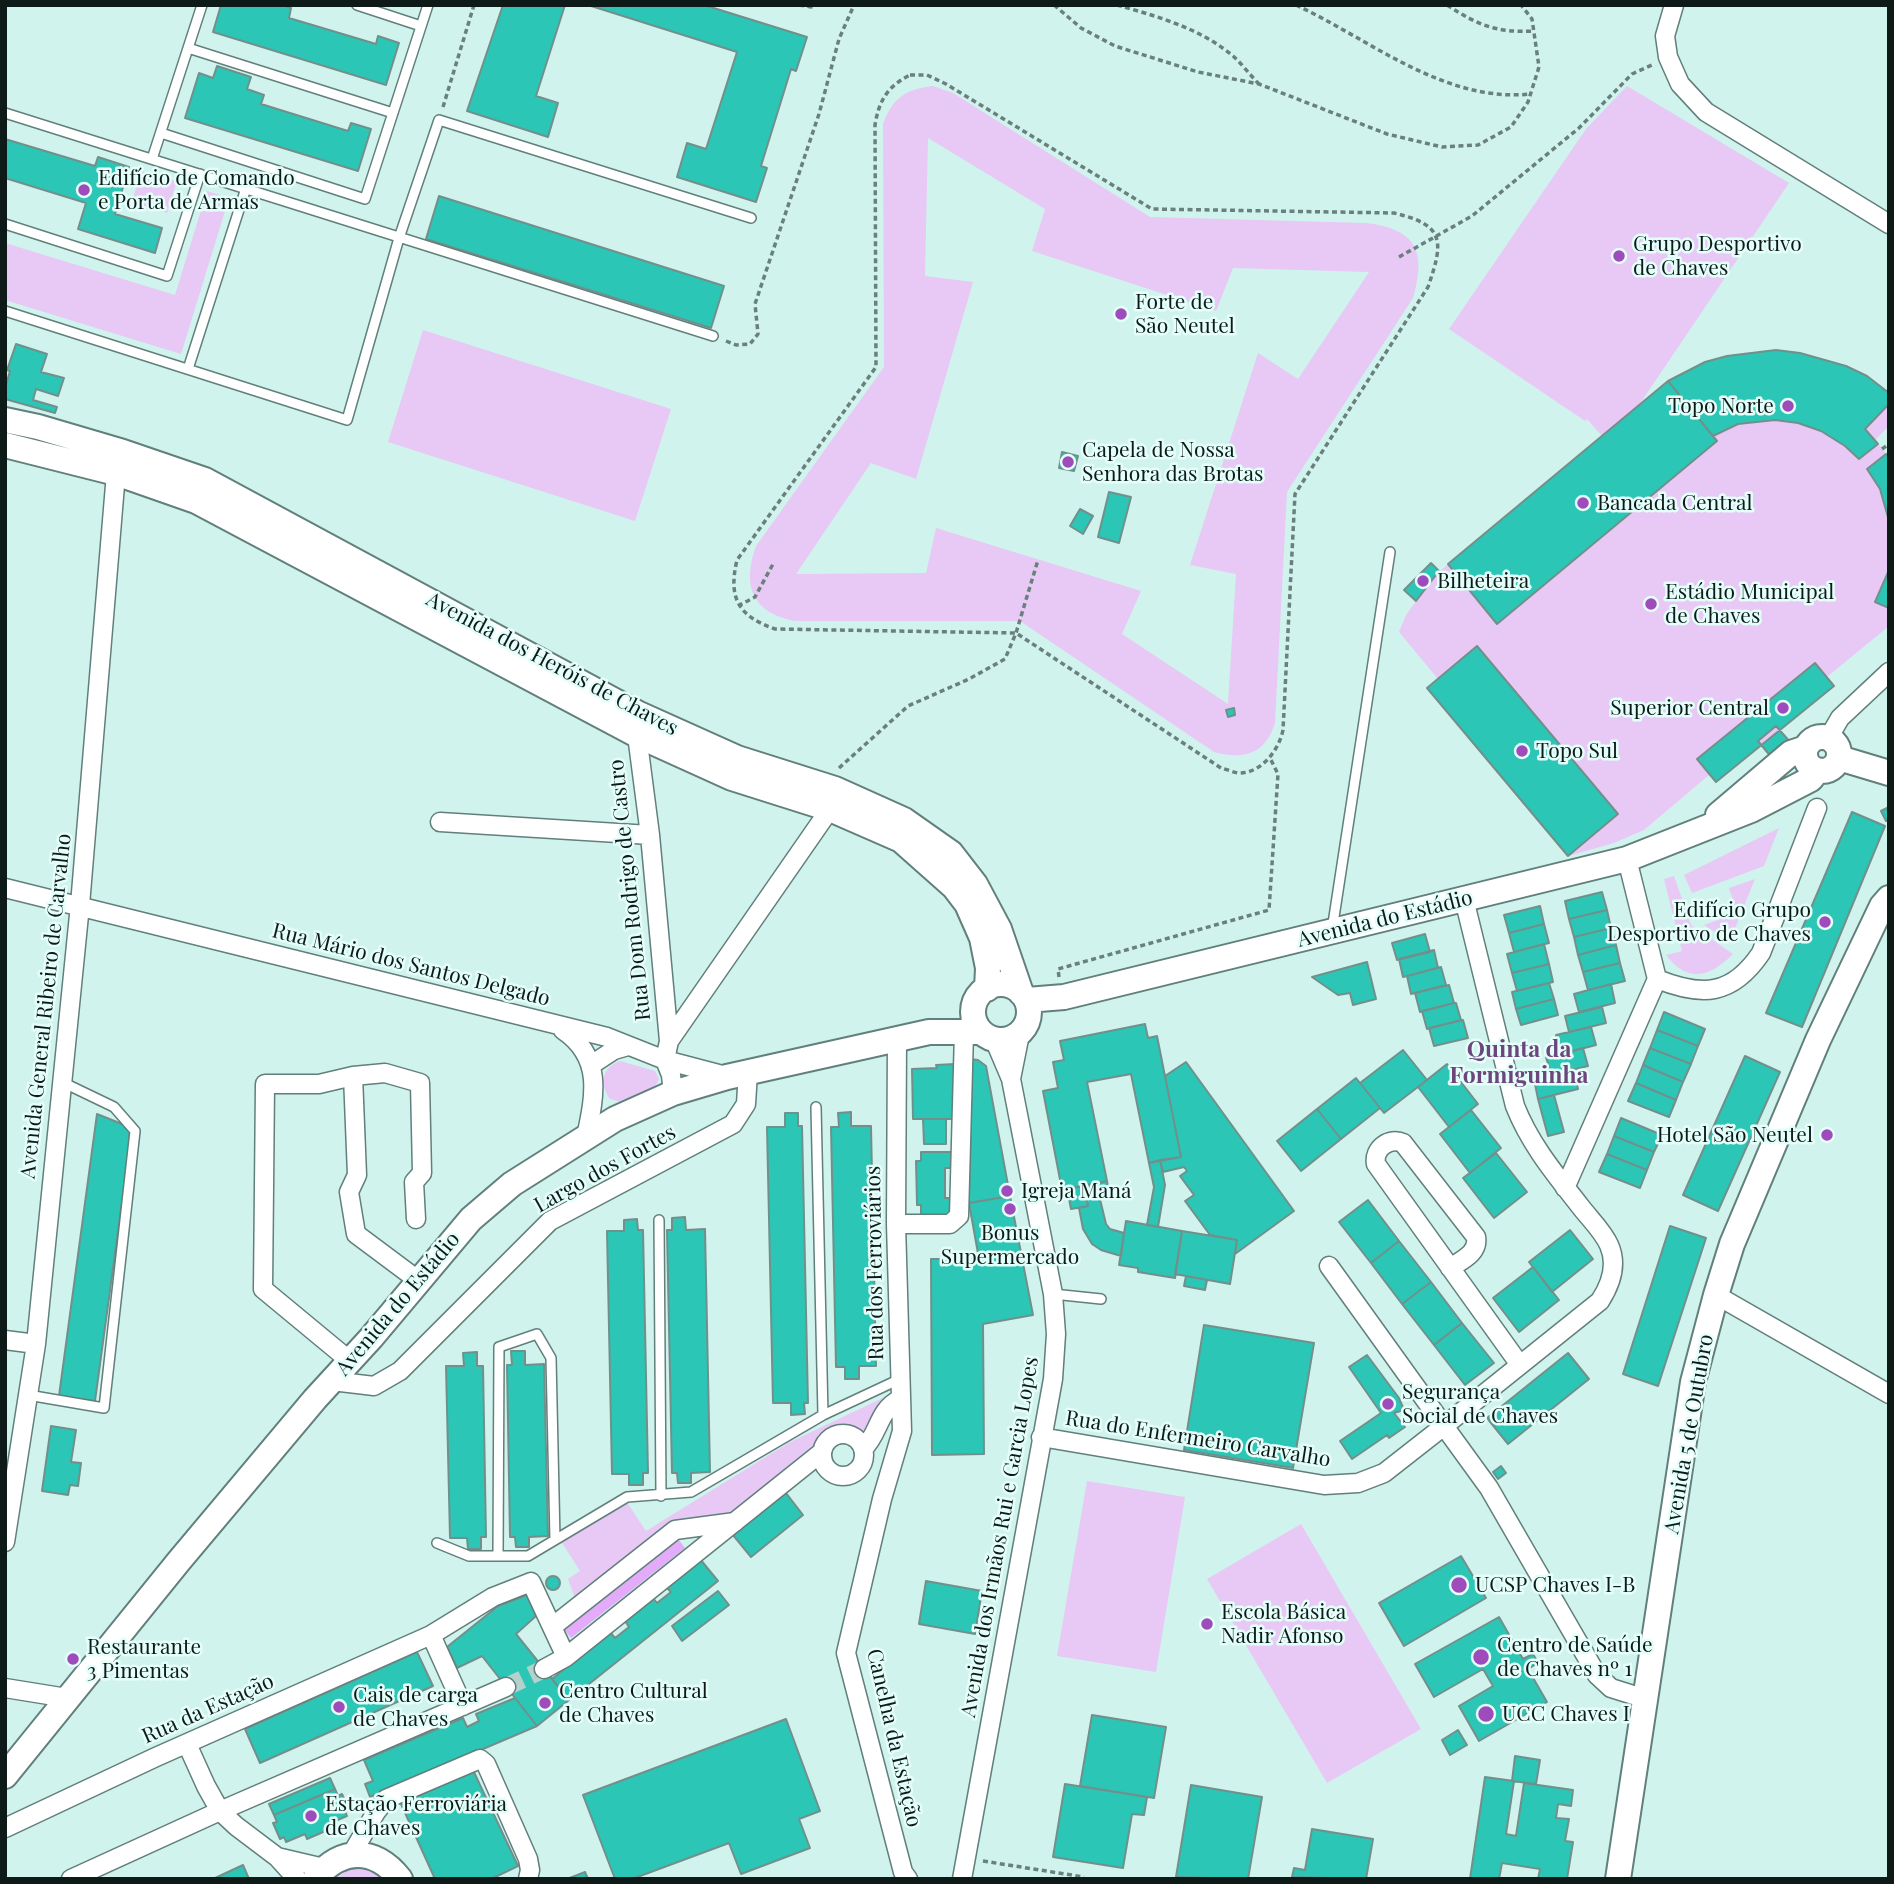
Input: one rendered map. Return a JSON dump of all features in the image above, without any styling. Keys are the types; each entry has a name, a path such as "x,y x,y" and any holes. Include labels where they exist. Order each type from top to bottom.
{"main road":[{"name":"Avenida dos Heróis de Chaves","path":"5,421 38,427 119,462 637,735 732,778 830,808 901,840 954,887 975,919 988,968 980,998"},
{"name":"Avenida dos Heróis de Chaves","path":"5,445 119,462 205,480 639,714 737,758 835,789 904,820 951,853 975,884 999,929 1024,1011"},
{"name":"Avenida do Estádio","path":"1702,829 1791,753 1806,748 1806,760 1828,755"},
{"name":"Avenida do Estádio","path":"1024,1011 1064,997 1627,859 1751,810 1811,779 1828,755"},
{"path":"1828,755 1889,772"},
{"name":"Avenida 5 de Outubro","path":"1618,1879 1693,1382 1716,1295 1732,1244 1818,1040 1882,906 1889,898"},
{"path":"1005,985 1024,1011 1012,1038 980,1034 976,1025 980,998 1005,985"},
{"name":"Avenida do Estádio","path":"929,1032 980,998"},
{"name":"Avenida do Estádio","path":"6,1774 178,1561 457,1235 491,1200 525,1175 615,1119 673,1093 738,1075 929,1032 980,1034"},
{"path":"320,1873 336,1860 351,1855 365,1855 391,1867 400,1879"}],"street":[{"path":"1674,5 1665,36 1668,57 1680,84 1706,111 1889,224"},
{"name":"Avenida General Ribeiro de Carvalho","path":"5,1542 36,1344 80,905 119,462"},
{"path":"1828,755 1840,718 1889,672"},
{"name":"Rua Dom Rodrigo de Castro","path":"637,735 650,835 669,1041"},
{"path":"673,1093 671,1075 665,1060 669,1041 830,808"},
{"path":"1657,979 1697,992 1731,983 1750,969 1761,953 1817,808"},
{"path":"440,822 650,835"},
{"path":"1565,1188 1657,979 1627,859"},
{"name":"Rua Mário dos Santos Delgado","path":"5,888 607,1037 665,1060 738,1075"},
{"name":"Rua do Enfermeiro Carvalho","path":"1041,1437 1324,1485 1358,1483 1384,1473 1600,1301 1609,1287 1614,1264 1609,1244 1539,1154 1524,1128 1515,1106 1464,899"},
{"path":"1011,1079 1024,1011"},
{"path":"557,1026 578,1041 591,1065 593,1091 586,1137"},
{"path":"980,1034 1011,1079"},
{"path":"896,1224 950,1224 959,1216 980,1034"},
{"name":"Rua dos Ferroviários","path":"887,1483 902,1431 896,1224 897,1040"},
{"path":"591,1065 614,1049 628,1046"},
{"path":"350,1361 263,1289 265,1084 319,1084 353,1076 385,1073 420,1083 422,1173 414,1182 416,1219"},
{"name":"Largo dos Fortes","path":"332,1381 374,1386 400,1371 550,1221 733,1124 746,1104 738,1075"},
{"path":"353,1076 357,1175 349,1192 356,1234 419,1281"},
{"name":"Avenida dos Irmãos Rui e Garcia Lopes","path":"962,1879 1056,1357 1053,1294 1011,1079"},
{"path":"593,1091 615,1119"},
{"path":"1450,1268 1475,1251 1478,1244 1476,1237 1404,1143 1390,1141 1377,1150 1374,1157 1376,1164 1450,1268 1520,1365"},
{"path":"1329,1266 1489,1488 1597,1675 1611,1688 1646,1699"},
{"path":"1716,1295 1889,1394"},
{"path":"5,1340 36,1344"},
{"path":"863,1449 869,1443 887,1406 900,1399"},
{"path":"544,1668 566,1657 736,1522 822,1452 829,1440 841,1434 855,1438 863,1449 862,1463 859,1469 848,1476 834,1475 824,1465 822,1452"},
{"name":"Canelha da Estação","path":"887,1483 846,1653 903,1872 908,1879"},
{"path":"566,1657 552,1627 675,1530 736,1522"},
{"name":"Rua da Estação","path":"5,1828 431,1635 493,1597 531,1582 552,1627"},
{"path":"431,1635 463,1706"},
{"path":"71,1879 506,1687"},
{"path":"5,1688 67,1698"},
{"path":"187,1744 220,1811 245,1834 277,1857 297,1879"},
{"path":"351,1855 386,1799 480,1759 486,1764 528,1859 528,1879"},
{"path":"277,1857 320,1873"}],"lane":[{"path":"152,159 202,5"},
{"path":"356,5 421,26"},
{"path":"161,133 365,199 428,5"},
{"path":"188,48 393,113"},
{"path":"5,113 713,336"},
{"path":"5,312 347,420 399,238 439,120 751,218"},
{"path":"5,225 167,276 200,174"},
{"path":"188,369 246,188"},
{"path":"1331,932 1390,552"},
{"path":"28,1395 104,1408 135,1131 114,1107 62,1082"},
{"path":"816,1107 823,1415"},
{"path":"659,1220 661,1496"},
{"path":"1053,1294 1101,1299"},
{"path":"498,1556 499,1348 537,1334 551,1358 555,1540"},
{"path":"437,1543 469,1556 528,1556 627,1497 691,1492 823,1415 900,1379"}],"path":[{"path":"439,120 474,5"},
{"path":"799,5 816,5"},
{"path":"713,336 736,345 750,344 758,334 755,304 819,114 839,39 854,5"},
{"path":"1054,5 1082,28 1115,46 1198,72 1259,84 1387,134 1442,148 1478,145 1511,127 1528,102 1539,67 1532,19 1521,5"},
{"path":"1117,5 1197,33 1232,55 1259,84"},
{"path":"1296,5 1396,60 1467,90 1509,96 1531,94"},
{"path":"1447,5 1486,27 1508,32 1534,31"},
{"path":"1399,257 1472,216 1579,128 1632,74 1668,57"},
{"path":"910,75 927,75 946,84 1152,209 1394,213 1427,224 1437,236 1435,268 1428,287 1295,494 1283,730 1281,741 1270,758 1252,769 1239,773 1221,768 1016,633 775,629 755,622 738,606 732,581 737,560 876,367 875,125 878,107 885,93 896,82 910,75"},
{"path":"1882,449 1889,444"},
{"path":"835,772 908,706 969,679 1005,659 1020,621 1038,560"},
{"path":"738,606 755,597 773,564"},
{"path":"1064,997 1058,969 1269,911 1278,774 1270,758"},
{"path":"966,1858 1084,1877"}],"shaded area":[{"path":"933,86 953,93 1150,217 1366,223 1396,231 1414,245 1419,267 1413,298 1287,492 1275,723 1266,742 1252,752 1235,755 1214,752 1020,621 794,621 768,611 759,604 754,595 750,573 756,546 884,367 883,124 901,96","holes":["928,138 1045,209 1032,251 1216,311 1233,268 1369,272 1298,379 1258,353 1190,565 1236,574 1228,704 1122,634 1141,591 936,528 926,573 796,574 871,463 916,479 973,282 925,276"]},
{"name":"Estádio Municipal de Chaves","path":"1627,86 1789,183 1641,402 1679,375 1711,361 1764,351 1790,352 1841,366 1889,393 1889,426 1875,440 1889,457 1889,626 1827,677 1780,729 1791,743 1772,758 1761,745 1716,782 1709,775 1644,830 1614,843 1568,856 1427,688 1438,679 1399,632 1416,601 1404,590 1431,563 1440,571 1602,436 1587,419 1585,421 1449,329 1586,129"},
{"path":"141,171 177,181 167,213 132,202"},
{"path":"207,191 229,198 181,354 5,300 5,243 175,295"},
{"path":"423,330 671,409 635,521 388,442"},
{"path":"1779,828 1764,866 1692,893 1684,875"},
{"path":"1674,876 1691,925 1733,954 1707,972 1699,974 1683,970 1666,955 1682,951 1664,879"},
{"path":"1755,879 1730,941 1704,925 1737,913 1729,888"},
{"path":"620,1061 655,1071 659,1079 655,1087 621,1102 610,1099 604,1088 604,1077 609,1067"},
{"path":"883,1398 865,1442 858,1434 841,1429 822,1438 723,1520 676,1526 577,1604 568,1579 580,1571 561,1541 626,1501 646,1531 790,1442"},
{"path":"1087,1481 1185,1497 1156,1672 1057,1656"},
{"path":"1301,1524 1421,1729 1327,1783 1207,1579"},
{"path":"676,1536 685,1548 571,1638 562,1627"},
{"path":"362,1868 385,1879 335,1879 350,1869"}],"building":[{"path":"221,5 283,5 291,8 289,18 376,44 378,36 399,43 386,85 213,32"},
{"path":"503,5 565,5 536,96 558,103 548,137 467,111"},
{"path":"588,5 704,5 807,37 796,71 791,69 761,166 767,168 756,202 677,177 687,143 706,149 737,52"},
{"path":"217,66 251,77 247,89 264,95 261,104 348,131 351,123 371,129 358,171 185,118 199,73 213,78"},
{"name":"Edifício de Comando e Porta de Armas","path":"5,139 95,166 98,157 129,167 115,214 162,228 155,253 78,229 86,203 5,178"},
{"path":"439,196 724,286 711,328 426,239"},
{"path":"16,344 47,354 41,372 64,378 58,396 36,389 33,400 57,407 55,413 5,399 10,371 7,370"},
{"name":"Topo Norte","path":"1776,350 1800,353 1846,366 1867,376 1889,393 1889,404 1865,429 1878,444 1859,459 1845,446 1821,431 1798,423 1775,420 1738,424 1713,436 1668,381 1705,362 1727,356"},
{"name":"Bancada Central","path":"1668,381 1717,441 1497,624 1448,564"},
{"name":"Capela de Nossa Senhora das Brotas","path":"1062,452 1078,456 1074,471 1059,468"},
{"path":"1886,454 1889,457 1889,521 1880,489 1867,469"},
{"path":"1109,492 1131,497 1119,543 1098,537"},
{"path":"1080,509 1093,516 1083,534 1070,526"},
{"name":"Bilheteira","path":"1431,563 1439,571 1416,601 1404,590"},
{"path":"1889,570 1889,608 1875,602"},
{"name":"Topo Sul","path":"1477,646 1618,814 1568,856 1427,688"},
{"name":"Superior Central","path":"1815,663 1834,686 1716,782 1697,759"},
{"path":"1234,708 1235,715 1228,717 1226,710"},
{"path":"1776,726 1791,743 1772,758 1758,741"},
{"path":"1889,807 1889,820 1886,821 1881,811"},
{"name":"Edifício Grupo Desportivo de Chaves","path":"1852,812 1885,826 1802,1027 1766,1013"},
{"path":"1602,892 1607,910 1569,919 1565,901"},
{"path":"1540,906 1544,924 1509,933 1504,915"},
{"path":"1607,910 1611,928 1574,937 1569,919"},
{"path":"1544,924 1549,943 1514,952 1509,933"},
{"path":"1611,928 1616,945 1578,955 1574,937"},
{"path":"1425,934 1430,952 1397,960 1392,943"},
{"path":"1544,944 1549,964 1512,973 1507,954"},
{"path":"1616,945 1620,963 1583,972 1578,955"},
{"path":"1434,950 1438,968 1403,977 1399,959"},
{"path":"1367,962 1376,999 1353,1005 1350,993 1338,995 1312,977"},
{"path":"1620,963 1625,981 1588,990 1583,972"},
{"path":"1549,964 1553,982 1517,991 1512,973"},
{"path":"1441,967 1446,985 1411,994 1407,976"},
{"path":"1549,983 1554,999 1516,1009 1512,992"},
{"path":"1611,984 1615,1003 1579,1012 1574,994"},
{"path":"1449,985 1454,1003 1420,1012 1415,993"},
{"path":"1554,999 1558,1015 1521,1025 1516,1009"},
{"path":"1456,1003 1461,1020 1427,1029 1422,1011"},
{"path":"1602,1007 1606,1023 1569,1032 1565,1016"},
{"path":"1664,1012 1705,1029 1698,1046 1657,1030"},
{"path":"1463,1020 1468,1038 1434,1046 1429,1028"},
{"path":"1145,1024 1148,1038 1157,1036 1181,1157 1149,1163 1131,1074 1087,1082 1107,1181 1062,1190 1043,1091 1058,1088 1053,1062 1064,1060 1060,1041"},
{"path":"1591,1027 1596,1045 1561,1054 1556,1035"},
{"path":"1657,1030 1698,1046 1691,1064 1650,1048"},
{"path":"1583,1048 1588,1066 1551,1075 1546,1057"},
{"path":"1650,1048 1691,1064 1683,1082 1643,1065"},
{"path":"1403,1050 1427,1080 1384,1113 1360,1083"},
{"path":"1745,1056 1780,1072 1718,1211 1683,1195"},
{"path":"970,1059 978,1060 986,1066 1010,1196 969,1203"},
{"path":"1186,1062 1294,1211 1235,1254 1237,1240 1210,1235 1185,1201 1194,1195 1180,1176 1187,1171 1184,1167 1163,1172 1160,1160 1181,1157 1165,1076"},
{"path":"955,1064 955,1119 913,1119 912,1069"},
{"path":"1447,1064 1478,1104 1449,1127 1418,1087"},
{"path":"1643,1065 1683,1082 1676,1100 1636,1083"},
{"path":"1573,1069 1578,1089 1538,1099 1534,1079"},
{"path":"1356,1078 1380,1108 1341,1139 1317,1109"},
{"path":"1636,1083 1676,1100 1669,1117 1628,1101"},
{"path":"1554,1095 1564,1132 1548,1136 1538,1099"},
{"path":"1317,1109 1341,1139 1301,1171 1277,1141"},
{"path":"1471,1110 1501,1148 1470,1173 1440,1134"},
{"path":"851,1112 851,1126 871,1126 876,1366 859,1366 859,1379 845,1379 845,1367 836,1367 831,1127 839,1127 838,1113"},
{"path":"785,1113 798,1113 798,1126 802,1126 808,1403 804,1403 805,1414 791,1415 791,1403 773,1403 767,1127 785,1127"},
{"path":"97,1114 132,1128 95,1401 59,1396"},
{"path":"1621,1118 1662,1135 1654,1152 1614,1136"},
{"path":"923,1119 946,1119 946,1144 924,1144"},
{"path":"1614,1136 1654,1152 1647,1170 1607,1154"},
{"path":"921,1152 955,1152 955,1168 945,1168 945,1198 955,1198 955,1215 921,1215 921,1205 917,1205 916,1161 921,1161"},
{"path":"1496,1153 1527,1192 1494,1218 1463,1178"},
{"path":"1607,1154 1647,1170 1640,1188 1599,1172"},
{"path":"1160,1160 1165,1185 1158,1227 1147,1225 1154,1187 1149,1163"},
{"path":"1107,1181 1109,1193 1099,1195 1106,1224 1110,1229 1124,1233 1121,1256 1101,1250 1092,1244 1083,1229 1079,1208 1088,1206 1084,1186"},
{"path":"1084,1186 1088,1206 1071,1209 1067,1189"},
{"path":"1010,1196 1033,1315 983,1324 984,1454 932,1455 931,1259 979,1259 969,1203"},
{"path":"1368,1200 1399,1241 1371,1263 1339,1222"},
{"path":"685,1217 686,1230 705,1229 710,1472 691,1473 691,1483 678,1483 677,1473 672,1473 667,1230 672,1230 672,1218"},
{"path":"637,1219 638,1230 643,1230 648,1473 643,1473 643,1485 629,1485 629,1474 612,1474 607,1231 624,1231 624,1220"},
{"path":"1126,1221 1182,1231 1175,1278 1138,1272 1138,1268 1119,1265"},
{"path":"1670,1226 1706,1238 1658,1386 1623,1374"},
{"path":"1570,1230 1593,1259 1552,1292 1529,1262"},
{"path":"1182,1231 1237,1240 1230,1284 1175,1274"},
{"path":"1399,1241 1431,1282 1402,1304 1371,1263"},
{"path":"1533,1267 1559,1300 1519,1332 1493,1298"},
{"path":"1186,1276 1207,1280 1205,1290 1184,1286"},
{"path":"1431,1282 1462,1323 1434,1345 1402,1304"},
{"path":"1462,1323 1494,1363 1465,1385 1434,1345"},
{"path":"1204,1325 1314,1343 1293,1468 1184,1450"},
{"path":"511,1351 525,1351 525,1365 544,1364 548,1536 529,1537 529,1547 516,1547 515,1537 510,1537 507,1365 512,1365"},
{"path":"477,1352 477,1366 483,1366 486,1537 481,1537 481,1549 468,1549 467,1538 450,1538 446,1366 464,1366 463,1353"},
{"path":"1568,1353 1589,1379 1508,1444 1487,1418"},
{"name":"Segurança Social de Chaves","path":"1367,1355 1399,1398 1404,1410 1394,1413 1405,1427 1389,1438 1387,1435 1352,1459 1340,1441 1381,1413 1349,1367"},
{"path":"51,1426 76,1430 71,1462 81,1463 78,1486 70,1485 68,1495 42,1491"},
{"path":"1501,1466 1506,1473 1498,1479 1493,1472"},
{"path":"786,1493 803,1515 751,1557 733,1535"},
{"path":"1461,1556 1486,1598 1404,1646 1379,1603"},
{"path":"700,1559 718,1581 569,1700 552,1679 610,1632 615,1638 629,1627 625,1621 653,1598 657,1603 671,1592 666,1587"},
{"path":"553,1576 558,1578 558,1588 553,1590 548,1588 546,1583 548,1578"},
{"path":"926,1581 982,1591 975,1634 919,1624"},
{"path":"718,1591 729,1605 682,1641 672,1626"},
{"path":"527,1595 536,1616 516,1634 569,1700 537,1726 482,1656 457,1668 447,1647 498,1606"},
{"path":"1499,1617 1523,1659 1533,1654 1538,1663 1528,1669 1547,1702 1479,1741 1459,1706 1493,1686 1483,1669 1434,1697 1415,1664"},
{"name":"Cais de carga de Chaves","path":"417,1652 433,1686 260,1763 245,1729"},
{"path":"515,1698 537,1726 370,1797 365,1784 373,1781 364,1760 463,1718 467,1727 479,1721 476,1714"},
{"path":"1092,1715 1166,1727 1154,1798 1080,1786"},
{"path":"786,1719 820,1811 799,1819 810,1848 741,1874 729,1843 632,1879 615,1879 583,1795"},
{"path":"1458,1730 1467,1745 1450,1755 1442,1740"},
{"path":"1515,1756 1540,1760 1536,1784 1512,1781"},
{"path":"473,1770 518,1866 491,1879 435,1879 401,1804"},
{"path":"1485,1777 1514,1781 1506,1834 1516,1836 1524,1783 1573,1790 1571,1806 1558,1804 1556,1818 1569,1819 1565,1841 1573,1842 1567,1879 1538,1879 1540,1869 1502,1863 1499,1879 1470,1879"},
{"path":"330,1778 335,1789 274,1815 269,1804"},
{"path":"1065,1784 1147,1797 1144,1815 1132,1814 1123,1868 1053,1857"},
{"path":"1191,1785 1262,1797 1248,1879 1176,1877"},
{"name":"Estação Ferroviária de Chaves","path":"335,1789 338,1796 342,1794 349,1810 345,1811 347,1816 328,1824 330,1829 307,1839 305,1834 286,1842 284,1837 280,1839 273,1823 277,1822 274,1815"},
{"path":"1312,1829 1373,1839 1366,1879 1292,1877 1294,1868 1305,1870"},
{"path":"243,1865 249,1879 213,1879"},
{"path":"585,1872 588,1879 567,1879"}],"tunnel":[{"path":"506,1687 544,1669"}],"place":[{"name":"Edifício de Comando e Porta de Armas","path":"84,190"},
{"name":"Grupo Desportivo de Chaves","path":"1619,256"},
{"name":"Forte de São Neutel","path":"1121,314"},
{"name":"Topo Norte","path":"1788,406"},
{"name":"Capela de Nossa Senhora das Brotas","path":"1068,462"},
{"name":"Bancada Central","path":"1583,503"},
{"name":"Bilheteira","path":"1423,581"},
{"name":"Estádio Municipal de Chaves","path":"1651,604"},
{"name":"Superior Central","path":"1783,708"},
{"name":"Topo Sul","path":"1522,751"},
{"name":"Edifício Grupo Desportivo de Chaves","path":"1825,922"},
{"name":"Hotel São Neutel","path":"1827,1135"},
{"name":"Igreja Maná","path":"1007,1191"},
{"name":"Bonus Supermercado","path":"1010,1209"},
{"name":"Segurança Social de Chaves","path":"1388,1404"},
{"name":"UCSP Chaves I-B","path":"1459,1585"},
{"name":"Escola Básica Nadir Afonso","path":"1207,1624"},
{"name":"Centro de Saúde de Chaves nº 1","path":"1481,1657"},
{"name":"Restaurante 3 Pimentas","path":"73,1659"},
{"name":"Centro Cultural de Chaves","path":"545,1703"},
{"name":"Cais de carga de Chaves","path":"339,1707"},
{"name":"UCC Chaves I","path":"1486,1714"},
{"name":"Estação Ferroviária de Chaves","path":"311,1816"}],"district":[{"name":"Quinta da Formiguinha","path":"1519,1063"}]}
